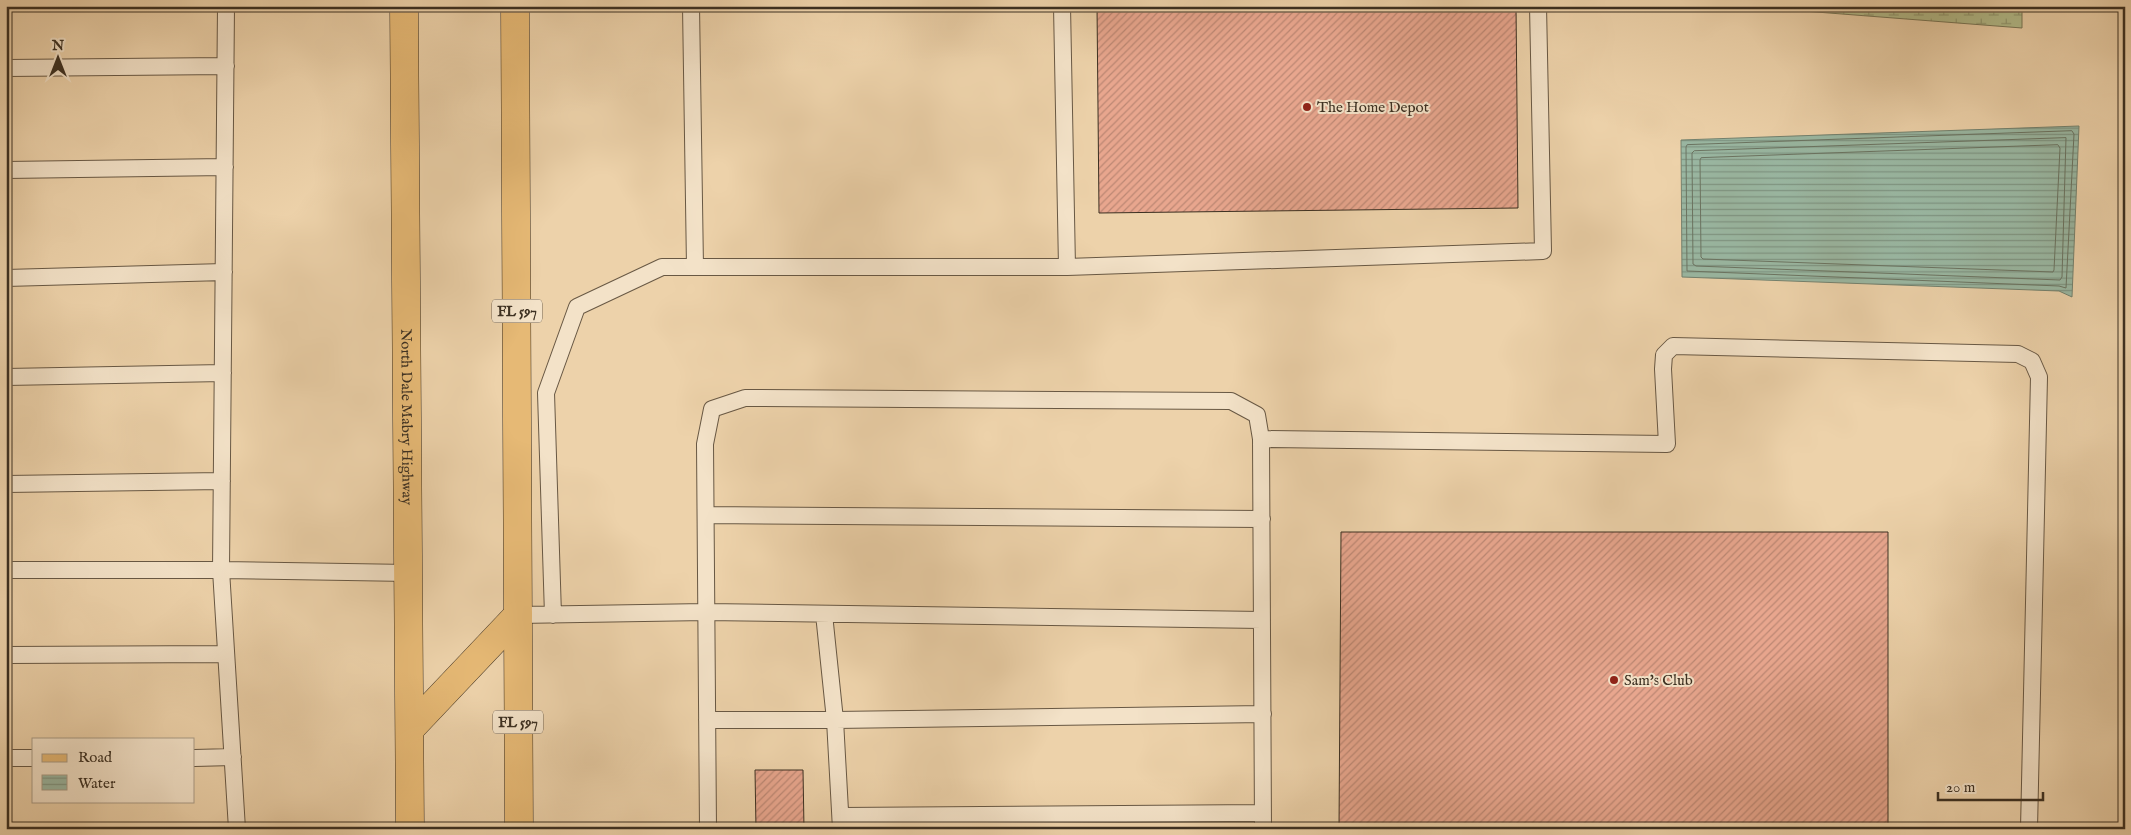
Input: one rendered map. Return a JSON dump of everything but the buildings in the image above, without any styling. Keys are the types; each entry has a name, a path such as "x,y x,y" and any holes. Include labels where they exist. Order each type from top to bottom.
{"main road":[{"name":"North Dale Mabry Highway","path":"404,6 410,829"},
{"name":"FL 597","path":"515,6 518,829"},
{"path":"410,730 518,615"}],"lane":[{"path":"226,6 221,570 237,829"},
{"path":"691,6 695,267"},
{"path":"1062,6 1067,267"},
{"path":"553,615 546,394 577,307 662,267 1067,267 1543,251 1538,6"},
{"path":"6,68 226,66"},
{"path":"6,170 225,167"},
{"path":"6,278 224,272"},
{"path":"1261,440 1667,444 1662,369 1664,355 1673,346 2018,354 2032,361 2040,377 2029,829"},
{"path":"6,377 223,372"},
{"path":"708,829 705,444 712,409 745,398 1231,401 1257,415 1261,440 1263,821 841,822 835,720 824,614"},
{"path":"6,484 222,481"},
{"path":"706,515 1262,519"},
{"path":"6,570 221,570 409,573"},
{"path":"518,615 706,612 1262,620"},
{"path":"6,655 226,654"},
{"path":"707,720 1263,714"},
{"path":"6,758 32,758"},
{"path":"195,758 233,758"}],"green space":[{"path":"1739,6 2022,6 2022,28"}],"water":[{"path":"2079,126 2072,297 2059,291 1682,277 1681,140"}],"place":[{"name":"The Home Depot","path":"1307,107"},
{"name":"Sam's Club","path":"1614,680"}]}
